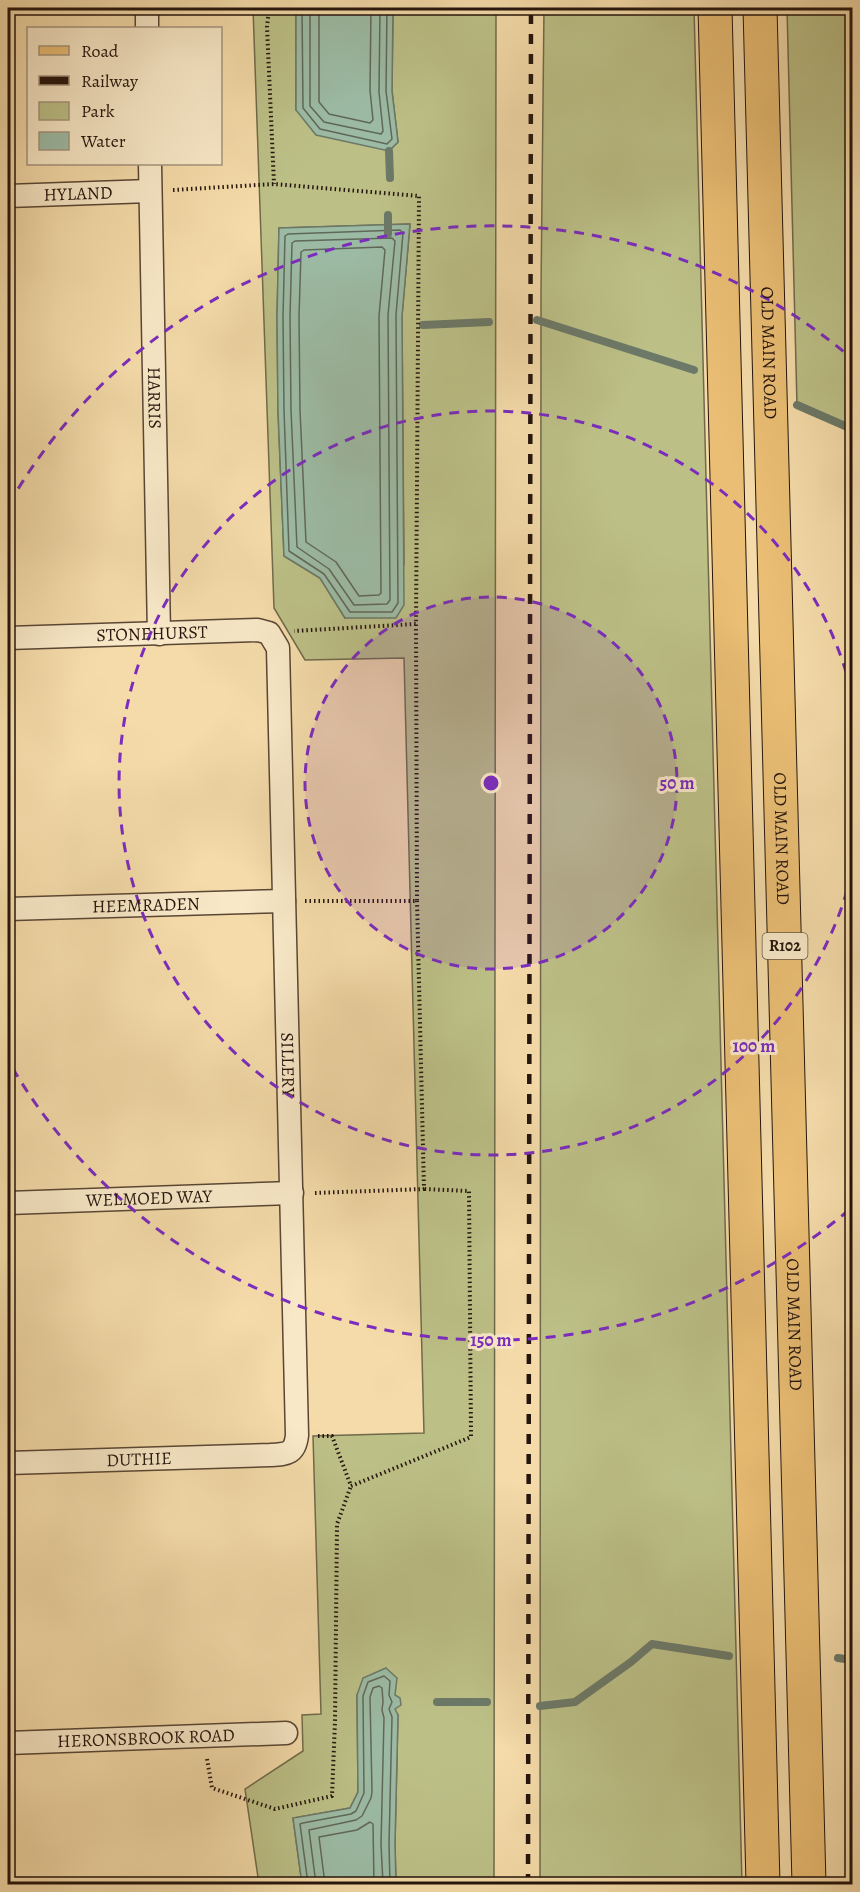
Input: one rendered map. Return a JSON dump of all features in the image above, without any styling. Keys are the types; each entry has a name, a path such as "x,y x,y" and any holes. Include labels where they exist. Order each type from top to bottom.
{"main road":[{"name":"R102","path":"715,8 764,1884"},
{"name":"OLD MAIN ROAD","path":"760,8 809,1884"}],"street":[{"path":"147,8 147,27"},
{"name":"HARRIS","path":"150,165 159,634"},
{"name":"HYLAND","path":"8,196 150,191"},
{"name":"STONEHURST","path":"8,638 258,630 269,633"},
{"name":"SILLERY","path":"269,633 278,648 279,656 297,1434"},
{"name":"HEEMRADEN","path":"8,909 284,901"},
{"name":"WELMOED WAY","path":"8,1203 292,1193"},
{"name":"DUTHIE","path":"8,1463 270,1455 288,1453 292,1450 296,1445 297,1434"},
{"name":"HERONSBROOK ROAD","path":"8,1743 286,1734"}],"path":[{"path":"269,8 267,27 274,184"},
{"path":"150,191 274,184 418,196 417,901 424,1189"},
{"path":"269,633 416,624"},
{"path":"284,901 417,901"},
{"path":"292,1193 424,1189 469,1191 471,1437 351,1486"},
{"path":"203,1736 212,1788 275,1809 332,1796 337,1524 351,1486 332,1436 297,1434"}],"green space":[{"path":"253,8 296,8 296,110 389,151 398,142 392,91 393,8 496,8 494,1884 396,1884 398,1715 357,1695 358,1792 350,1808 293,1818 302,1884 259,1884 245,1789 303,1751 302,1715 321,1714 313,1436 424,1433 404,658 305,660 274,608","holes":["410,224 402,316 404,565 345,618 320,578 284,556 278,411 279,228"]},
{"path":"544,8 694,8 742,1884 540,1884 541,290"},
{"path":"787,8 852,8 852,429 797,405"}],"water":[{"path":"296,8 393,8 392,91 398,142 389,151 316,135 296,110"},
{"path":"410,224 402,316 404,605 396,618 345,618 320,578 284,556 278,411 279,228"},
{"path":"386,1668 397,1678 395,1695 400,1698 401,1705 395,1709 398,1715 396,1884 302,1884 293,1818 350,1808 358,1792 357,1695 363,1678"}],"waterway":[{"path":"389,151 390,178"},
{"path":"388,215 388,234"},
{"path":"537,320 694,370"},
{"path":"423,325 489,322"},
{"path":"797,405 852,429"},
{"path":"540,1706 575,1702 652,1644 729,1656"},
{"path":"838,1658 852,1660"},
{"path":"437,1702 487,1702"}],"railway":[{"path":"528,1884 531,8"}]}
